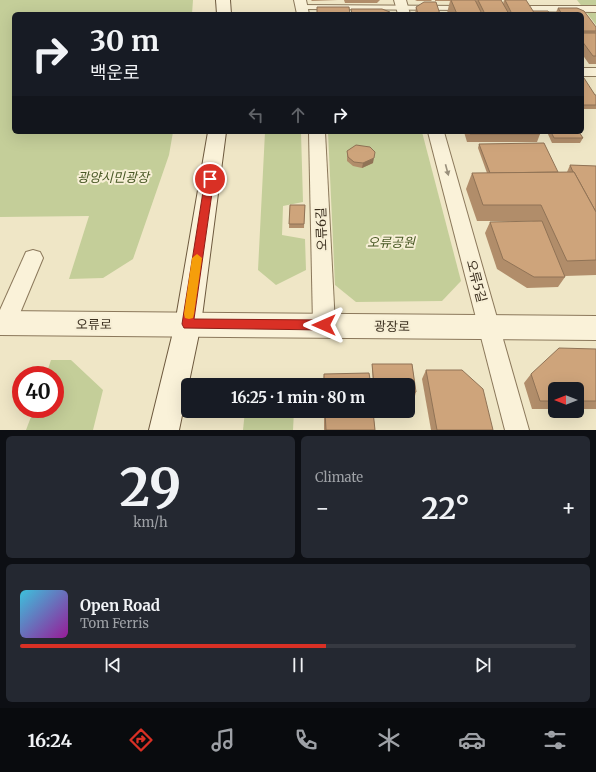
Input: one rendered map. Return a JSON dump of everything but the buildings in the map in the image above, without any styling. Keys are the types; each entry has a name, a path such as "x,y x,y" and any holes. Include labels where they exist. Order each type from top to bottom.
{"street":[{"path":"224,0 224,12"},
{"path":"301,7 472,8"},
{"path":"503,8 596,9"},
{"path":"584,72 596,72"},
{"path":"164,430 188,324 217,134"},
{"name":"오류6길","path":"317,134 324,325"},
{"name":"오류5길","path":"437,134 517,430"},
{"path":"2,323 33,258"},
{"name":"오류로","path":"2,323 188,324"},
{"name":"광장로","path":"188,324 596,328"}],"green space":[{"name":"광양시민광장","path":"0,0 193,0 192,12 12,12 12,134 173,134 169,155 133,259 103,278 69,279 89,216 0,217"},
{"path":"577,0 596,0 596,25"},
{"path":"265,134 301,134 303,202 283,206 282,235 305,239 306,270 276,285 258,270"},
{"name":"오류공원","path":"328,134 423,134 461,281 442,301 356,302 335,285"},
{"path":"51,360 71,360 103,390 93,430 26,430 31,418 64,418 64,366 49,366"},
{"path":"244,418 294,418 293,430 243,430"}],"slow traffic":[{"path":"189,314 197,258"}],"route":[{"path":"210,179 188,324 324,325"}]}
